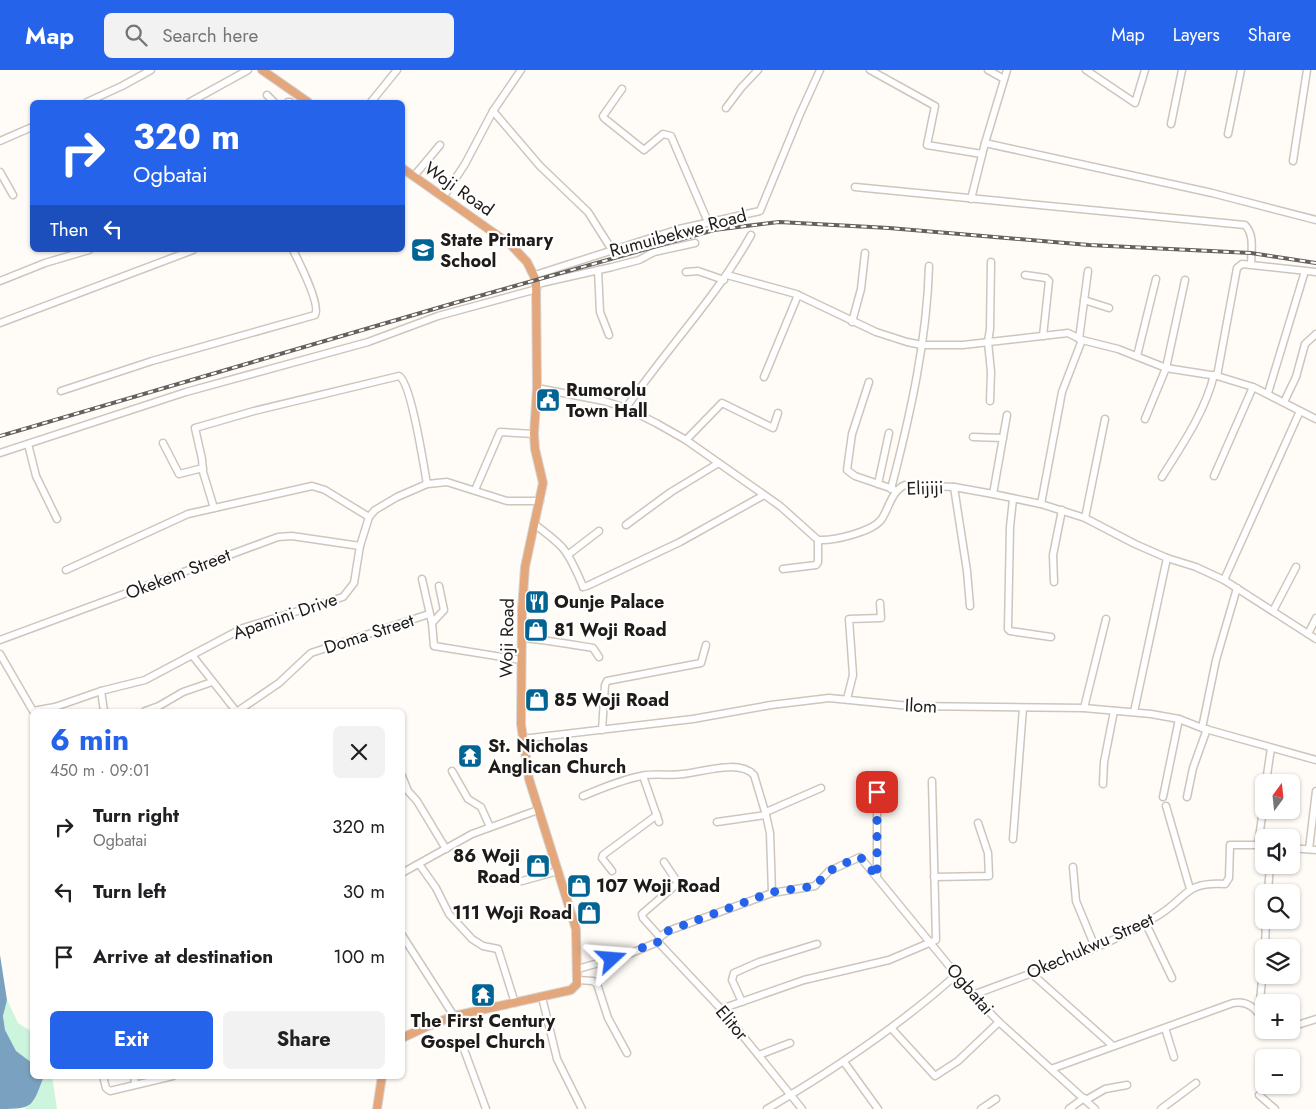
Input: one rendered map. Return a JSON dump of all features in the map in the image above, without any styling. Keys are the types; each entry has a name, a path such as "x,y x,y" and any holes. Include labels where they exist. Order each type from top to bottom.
{"main road":[{"path":"262,70 305,100"},
{"name":"Woji Road","path":"405,169 511,245 527,262 535,275 537,287 537,388 534,434 535,449 543,483 524,567 521,660 522,739 526,769 576,929 578,980"},
{"path":"405,1037 454,1016 571,990 576,987 578,980"},
{"path":"377,1109 382,1079"}],"street":[{"path":"91,100 151,70"},
{"path":"194,100 248,70"},
{"path":"373,100 397,70"},
{"path":"444,196 493,111 521,70"},
{"path":"726,108 740,88 758,70"},
{"name":"Rumuibekwe Road","path":"535,275 653,236 758,212 762,209 800,114 820,70"},
{"path":"870,70 935,106 928,145 982,154"},
{"path":"988,70 1004,79"},
{"path":"971,199 985,143 1007,70"},
{"path":"1086,70 1135,103 1145,70"},
{"path":"1171,124 1182,70"},
{"path":"1228,134 1241,70"},
{"path":"1293,161 1307,70"},
{"path":"622,89 605,110 604,118 644,150 663,134 671,136 708,222"},
{"path":"267,95 272,100"},
{"path":"493,111 540,166 570,197 588,212 612,250"},
{"path":"0,141 30,128"},
{"path":"985,143 1202,190 1316,220"},
{"path":"414,176 440,145"},
{"path":"0,172 13,195"},
{"path":"855,188 1245,226 1249,229 1252,239 1251,264"},
{"path":"626,408 652,370 725,277 751,235"},
{"path":"0,453 186,392 368,342 438,316 639,260 654,252 694,243"},
{"path":"0,282 45,263 82,252"},
{"path":"0,323 188,252"},
{"path":"61,391 152,361 315,315 317,309 304,272 294,252"},
{"path":"852,322 861,289 865,253"},
{"path":"990,401 991,372 988,342 990,329 991,262"},
{"path":"1162,476 1190,432 1216,376 1236,271 1242,264 1251,264 1316,272"},
{"path":"869,382 852,434 847,470 855,476 894,490 922,345 929,266"},
{"path":"598,270 600,312 609,335"},
{"path":"686,272 698,271 798,295 852,322 895,340 922,345 963,345 1064,333 1118,349 1166,368 1216,376 1253,387 1316,419"},
{"path":"1041,504 1062,392 1080,339 1088,271"},
{"path":"1268,393 1305,271"},
{"path":"1026,275 1046,278 1049,281 1043,336"},
{"path":"1137,356 1156,279"},
{"path":"1145,420 1166,368 1185,280"},
{"path":"764,377 798,295"},
{"path":"1084,300 1109,308"},
{"path":"1284,402 1296,377 1305,344 1316,334"},
{"path":"214,508 194,432 195,428 399,376 405,382 413,411 427,484"},
{"path":"1214,476 1253,387"},
{"path":"537,388 589,397 626,408 686,440 790,514 818,540 818,562 816,565 783,569"},
{"path":"686,440 722,403 773,428 778,413"},
{"path":"1224,580 1300,411"},
{"path":"993,494 1007,415"},
{"path":"1085,518 1105,419"},
{"path":"475,490 500,432 534,434"},
{"path":"878,484 888,433"},
{"path":"973,437 1003,438"},
{"path":"163,443 179,474 203,468"},
{"path":"28,444 36,476 57,519"},
{"path":"626,525 671,492 718,464"},
{"path":"66,570 184,516 312,486 325,490 369,516 396,497 427,484 447,482 507,501 540,501"},
{"name":"Elijiji","path":"818,540 838,538 876,524 882,519 894,490 901,486 909,484 954,487 993,494 1041,504 1085,518 1130,542 1167,558 1196,567 1224,580 1316,639"},
{"path":"954,487 967,571 970,606"},
{"path":"534,524 560,543 569,554 583,587 680,542 764,495"},
{"path":"1013,499 1010,527 1008,629 1010,631 1051,637"},
{"path":"1054,582 1053,555 1062,510"},
{"name":"Apamini Drive","path":"42,709 66,704 101,691 152,678 218,640 253,624 343,597 354,583 360,546 369,516"},
{"path":"569,554 599,531"},
{"name":"Okekem Street","path":"0,640 278,537 299,537 360,546"},
{"path":"1134,712 1167,558"},
{"path":"1273,611 1296,567"},
{"path":"422,578 429,614"},
{"path":"432,623 444,610 439,586"},
{"path":"1187,797 1204,729 1216,660 1237,588"},
{"path":"847,699 853,675 849,619 881,618 880,603"},
{"name":"Doma Street","path":"240,709 279,683 311,653 429,614 432,623 433,644 437,647 521,660"},
{"path":"1308,634 1316,618"},
{"path":"1084,708 1106,619"},
{"path":"522,638 546,639 568,645 593,648 599,657"},
{"path":"602,730 605,685 607,681 701,663 706,645"},
{"path":"0,654 32,709"},
{"path":"192,655 235,709"},
{"path":"151,709 183,692 212,682"},
{"path":"101,691 104,709"},
{"name":"Ilom","path":"522,739 693,719 820,698 910,706 1084,708 1134,712 1179,719 1204,729 1316,760"},
{"path":"1013,839 1023,708"},
{"path":"1102,784 1104,762 1114,711"},
{"path":"1163,797 1179,719"},
{"path":"1267,774 1271,748"},
{"path":"578,969 629,954 659,939 668,931 772,892 770,833 754,775 750,771 726,768 683,774 644,776 606,786 583,796"},
{"path":"452,771 468,799 481,807 490,827"},
{"path":"612,871 602,858 603,855 658,818 644,776"},
{"path":"721,1010 804,980 889,960 931,943 937,938 932,781"},
{"path":"405,784 446,849"},
{"path":"716,822 766,813 821,788"},
{"path":"1300,848 1313,849 1316,791"},
{"path":"877,792 877,877"},
{"path":"1166,806 1190,889"},
{"path":"405,871 472,834 538,810"},
{"path":"934,878 989,876 988,853 978,823"},
{"name":"Okechukwu Street","path":"973,995 1095,947 1146,924 1169,909 1190,889 1196,886 1212,883 1225,884 1228,882 1230,845 1255,845"},
{"name":"Ogbatai","path":"772,892 815,886 829,871 858,857 863,859 973,995 999,1022 1095,1109"},
{"name":"Elitor","path":"664,862 678,883 642,914 643,918 759,1055 802,1109"},
{"path":"419,864 450,914 472,939 483,946 498,949 515,1003"},
{"path":"1073,867 1076,901 1095,947"},
{"path":"522,881 558,871"},
{"path":"1146,924 1172,978"},
{"path":"405,940 454,1016"},
{"path":"742,1002 732,980 734,973 759,962 817,944"},
{"path":"1031,973 1113,1046"},
{"path":"767,1109 844,1062 892,1029 956,975"},
{"path":"578,980 592,981 597,984 608,1018 627,1053"},
{"path":"542,997 557,1059 579,1108"},
{"path":"1051,1069 1238,1002 1246,1003 1255,1010"},
{"path":"1300,1024 1316,1019"},
{"path":"892,1029 935,1076 958,1061 999,1022"},
{"path":"1165,1028 1174,1057"},
{"path":"759,1055 790,1043"},
{"path":"462,1044 486,1109"},
{"path":"844,1062 878,1109"},
{"path":"104,1079 107,1090 154,1079"},
{"path":"134,1079 135,1084"},
{"path":"1161,1109 1196,1083"},
{"path":"1069,1109 1105,1089 1127,1084"},
{"path":"1258,1095 1275,1109"},
{"path":"982,1109 996,1099"}],"green space":[{"path":"7,1000 18,1023 30,1030 30,1062 16,1052 9,1041 4,1027"},
{"path":"43,1079 52,1079 57,1109 24,1109 34,1101"}],"water":[{"path":"0,955 7,1000 3,1016 5,1030 16,1051 30,1062 30,1079 43,1079 34,1100 26,1107 0,1109"}],"railway":[{"path":"0,436 458,302 714,230 779,222 889,228 1089,245 1251,253 1316,263"}],"place":[{"name":"State Primary School","path":"423,250"},
{"name":"Rumorolu Town Hall","path":"548,400"},
{"name":"Ounje Palace","path":"537,602"},
{"name":"81 Woji Road","path":"536,630"},
{"name":"85 Woji Road","path":"537,700"},
{"name":"St. Nicholas Anglican Church","path":"470,756"},
{"name":"86 Woji Road","path":"538,866"},
{"name":"107 Woji Road","path":"579,886"},
{"name":"111 Woji Road","path":"589,913"},
{"name":"The First Century Gospel Church","path":"483,995"}],"route":[{"path":"612,959 658,942 660,937 668,931 726,908 772,892 815,886 829,871 858,857 863,859 877,877 877,792"}]}
